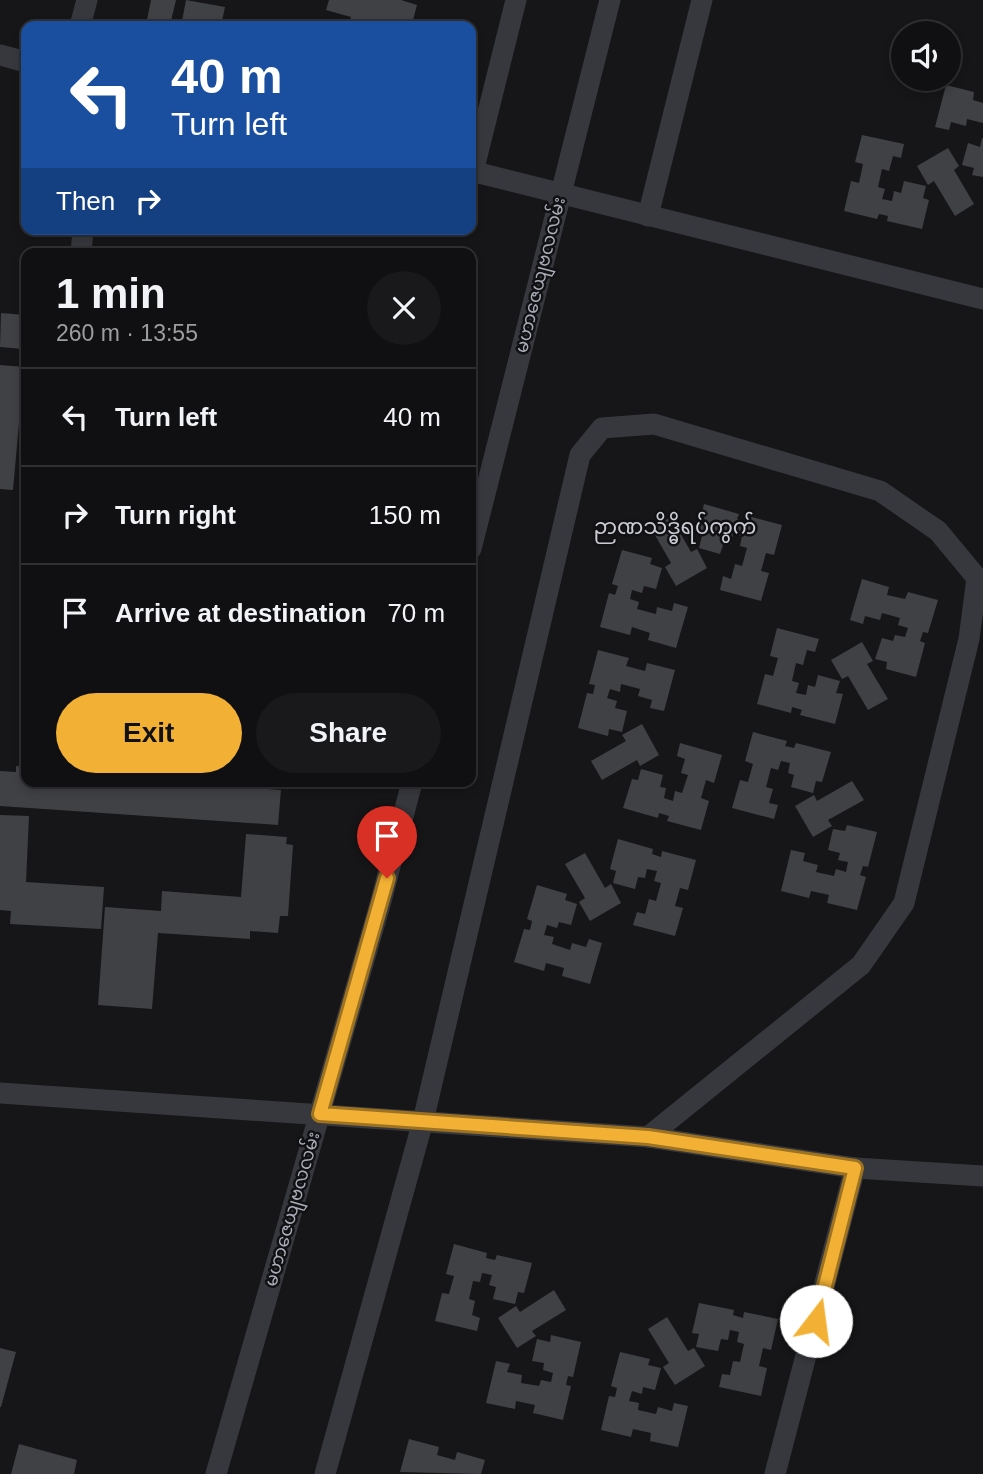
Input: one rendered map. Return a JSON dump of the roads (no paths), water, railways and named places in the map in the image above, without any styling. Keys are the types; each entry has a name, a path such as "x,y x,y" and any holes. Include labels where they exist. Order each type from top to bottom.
{"street":[{"path":"81,21 87,0"},
{"path":"476,156 516,0"},
{"name":"မဟာဇေယျဗလလမ်း","path":"476,529 610,0"},
{"path":"648,216 702,0"},
{"path":"0,55 21,60"},
{"path":"476,173 983,299"},
{"path":"326,1474 423,1121 580,455 602,428 654,425 880,491 938,531 977,578 976,640 904,903 861,965 648,1137"},
{"name":"မဟာဇေယျဗလလမ်း","path":"216,1474 381,901 411,787"},
{"path":"0,1093 648,1137 855,1168 983,1176"},
{"path":"775,1474 855,1168"}],"district":[{"name":"ဉာဏသိဒ္ဓိရပ်ကွက်","path":"675,526"}]}
